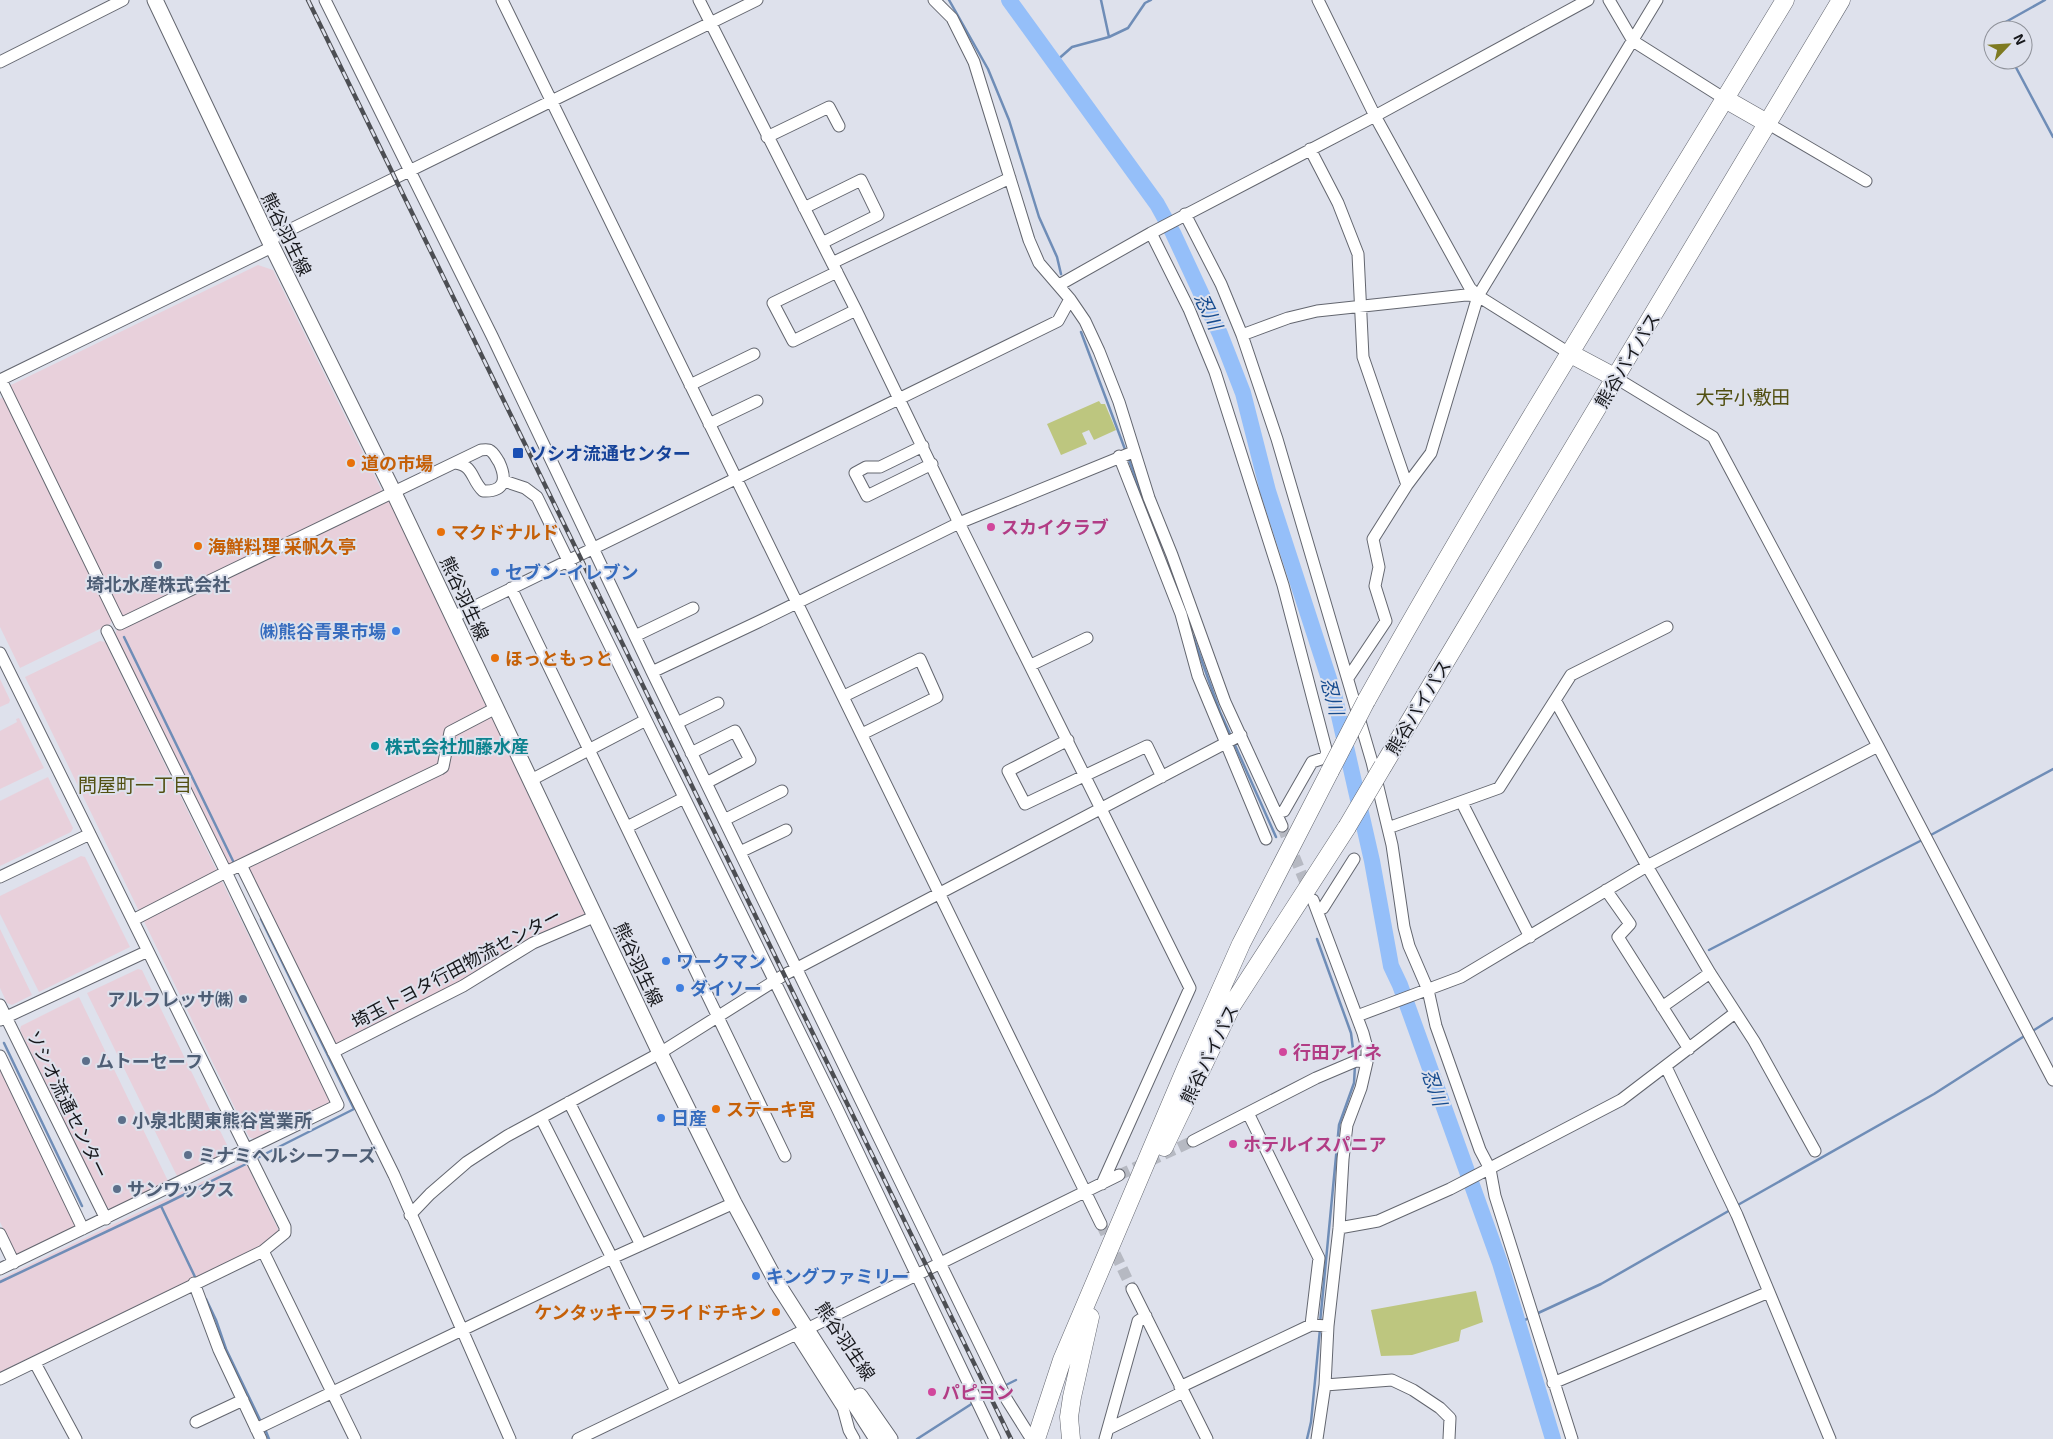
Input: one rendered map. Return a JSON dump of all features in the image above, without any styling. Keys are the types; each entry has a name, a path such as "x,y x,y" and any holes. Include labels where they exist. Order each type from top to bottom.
{"highway":[{"name":"熊谷バイパス","path":"1032,1437 1062,1360 1241,944 1366,701 1427,592 1785,0"},
{"name":"熊谷バイパス","path":"1048,1439 1061,1393 1090,1317 1160,1157 1232,1005 1347,827 1841,0"},
{"path":"1725,99 1767,123"},
{"path":"1570,353 1616,378"},
{"path":"1071,1439 1070,1417 1072,1397 1090,1317"}],"main road":[{"name":"熊谷羽生線","path":"155,0 270,244 394,492 660,1053 734,1203 769,1266 781,1279 805,1330 876,1439"},
{"name":"熊谷羽生線","path":"805,1330 890,1439"}],"street":[{"path":"0,62 123,0"},
{"path":"325,0 492,336 691,753 1007,1400 1032,1437"},
{"path":"502,0 1101,1224"},
{"path":"698,0 767,138 835,267 959,523 1103,809 1190,988 1102,1184"},
{"path":"455,463 464,464 469,468 477,486 483,491 491,492 499,488 504,481 504,474 495,454 488,449 481,450 120,624 1,378 270,244 409,171 757,0"},
{"path":"934,0 952,18 974,62 1028,240 1039,263 1059,285 1086,322 1119,402 1127,454 1180,614 1198,676 1282,826"},
{"path":"1318,0 1376,116 1470,288 1478,296 1570,353"},
{"path":"1059,285 1185,214 1376,116 1588,0"},
{"path":"1609,0 1633,41 1725,99"},
{"path":"1348,678 1386,621 1374,586 1379,566 1373,539 1407,485 1431,453 1478,296 1657,0"},
{"path":"767,138 829,108 839,126"},
{"path":"1767,123 1866,181"},
{"path":"1310,149 1338,203 1358,254 1363,357 1407,485"},
{"path":"856,310 793,341 773,303 835,267 1010,178"},
{"path":"804,208 861,180 878,215 822,243"},
{"path":"1185,214 1221,284 1242,335 1277,439 1348,678 1388,828 1409,946 1487,1171 1572,1439"},
{"path":"1151,233 1189,308 1214,372 1283,585 1327,753 1324,758 1312,762 1284,811 1276,813"},
{"path":"1242,335 1288,318 1317,311 1466,295 1478,296"},
{"path":"453,616 569,562 1058,321 1070,299"},
{"path":"690,385 754,354"},
{"path":"1616,378 1714,437 2053,1080"},
{"path":"709,424 756,401"},
{"path":"923,446 880,467 866,467 855,473 867,496 932,464"},
{"path":"652,672 798,603 959,523 1127,454"},
{"path":"1127,454 1149,498 1172,554 1225,702 1233,739 1266,839"},
{"path":"504,481 525,488 537,497 996,1439"},
{"path":"511,588 785,1156"},
{"path":"635,636 694,608"},
{"path":"1388,828 1500,788 1571,675 1667,627"},
{"path":"0,1270 338,1105 107,631"},
{"path":"1031,665 1087,638"},
{"path":"0,653 285,1227 285,1233 263,1251 0,1379"},
{"path":"844,696 920,659 937,697 862,734"},
{"path":"1555,700 1647,866 1710,973 1754,1041 1815,1151"},
{"path":"677,723 718,703"},
{"path":"133,920 226,872 440,769 443,767 450,732 496,708"},
{"path":"531,780 646,720"},
{"path":"691,753 735,731 750,760 706,783"},
{"path":"410,1215 430,1194 468,1162 507,1136 660,1053 797,969 1233,739"},
{"path":"1068,740 1008,771 1025,804 1147,746 1162,777"},
{"path":"1357,1016 1461,977 1647,866 1878,746"},
{"path":"724,820 782,791"},
{"path":"627,827 684,798"},
{"path":"1462,803 1530,936"},
{"path":"740,852 786,830"},
{"path":"0,877 90,834"},
{"path":"1317,1439 1325,1384 1327,1326 1339,1228 1347,1126 1361,1088 1361,1062 1367,1048 1357,1016 1315,905 1323,908 1354,858"},
{"path":"241,865 394,1175 510,1439"},
{"path":"1606,890 1630,924 1618,937 1689,1049"},
{"name":"埼玉トヨタ行田物流センター","path":"333,1052 463,986 533,943 596,916"},
{"path":"3,1019 148,951"},
{"path":"1662,1007 1710,973"},
{"name":"ソシオ流通センター","path":"0,1005 3,1019 106,1219"},
{"path":"1339,1228 1378,1221 1452,1188 1621,1100 1735,1013"},
{"path":"0,1056 83,1229"},
{"path":"1193,1141 1316,1078 1361,1062"},
{"path":"1666,1067 1736,1213 1830,1439"},
{"path":"569,1102 641,1245"},
{"path":"1248,1113 1319,1258 1313,1325"},
{"path":"541,1118 612,1258 676,1391"},
{"path":"578,1439 1120,1175"},
{"path":"194,1284 219,1350 259,1434 332,1392 420,1349 462,1331 612,1258 734,1203"},
{"path":"0,1234 14,1263"},
{"path":"263,1251 355,1439"},
{"path":"1132,1289 1207,1439"},
{"path":"1553,1383 1769,1292"},
{"path":"1106,1434 1138,1321 1146,1316"},
{"path":"1106,1434 1182,1390 1313,1325 1327,1326"},
{"path":"805,1330 843,1408 849,1430 854,1439"},
{"path":"35,1363 76,1439"},
{"path":"1325,1384 1392,1380 1413,1390 1440,1408 1450,1418 1449,1439"},
{"path":"196,1422 243,1400"}],"shaded area":[{"path":"258,265 273,270 382,491 121,618 10,390 11,385"},
{"path":"3,397 112,620 110,624 20,668 0,627 0,399"},
{"path":"389,501 586,916 529,941 470,974 457,984 335,1047 243,863 228,870 114,638 117,629"},
{"path":"100,641 105,642 330,1102 254,1139 249,1137 25,677"},
{"path":"0,679 10,700 9,703 0,707"},
{"path":"19,718 44,768 0,789 0,731 17,722 16,719"},
{"path":"48,777 73,828 71,832 0,866 0,801"},
{"path":"81,856 85,857 130,947 39,992 0,914 0,896"},
{"path":"0,929 32,995 12,1005 7,1003 0,988"},
{"path":"138,969 142,970 228,1147 227,1152 177,1176 87,993"},
{"path":"79,997 168,1181 111,1209 106,1207 20,1030 21,1026"},
{"path":"0,1067 76,1222 75,1226 16,1255 0,1222"},
{"path":"245,1161 278,1229 277,1236 0,1372 0,1279"}],"green space":[{"path":"1099,401 1101,404 1105,404 1116,430 1094,440 1089,430 1082,433 1087,444 1061,455 1047,424"},
{"path":"1476,1291 1483,1322 1461,1330 1459,1341 1412,1355 1381,1356 1371,1310"}],"waterway":[{"path":"949,0 988,69 1009,120 1039,217 1057,257 1061,274"},
{"name":"忍川","path":"1009,0 1157,204 1173,233 1220,334 1243,393 1268,491 1334,694 1372,861 1391,966 1400,985 1500,1263 1553,1439"},
{"path":"1101,0 1109,37"},
{"path":"1055,62 1072,47 1109,37 1128,28 1145,3 1151,0"},
{"path":"2009,20 2045,0"},
{"path":"2017,70 2053,137"},
{"path":"1081,332 1126,452"},
{"path":"1128,457 1159,544"},
{"path":"1193,636 1220,712 1231,736"},
{"path":"124,637 235,865"},
{"path":"1234,743 1276,837"},
{"path":"1929,836 2053,769"},
{"path":"1709,950 1924,839"},
{"path":"255,1159 354,1109 261,919"},
{"path":"1317,939 1351,1033 1354,1057"},
{"path":"2031,1032 2053,1018"},
{"path":"1736,1206 1934,1094 2026,1035"},
{"path":"4,1043 82,1206"},
{"path":"1320,1323 1339,1125 1354,1083 1355,1065"},
{"path":"0,1282 248,1163"},
{"path":"161,1206 196,1279"},
{"path":"1536,1314 1601,1284 1732,1209"},
{"path":"206,1299 226,1349 261,1422"},
{"path":"1518,1323 1529,1318"},
{"path":"1307,1439 1311,1422 1320,1329"},
{"path":"1004,1386 1016,1380"},
{"path":"980,1399 997,1390"},
{"path":"917,1439 973,1403"},
{"path":"265,1429 269,1439"}],"tunnel":[{"path":"1282,826 1309,892"},
{"path":"1119,1175 1193,1141"},
{"path":"1101,1224 1132,1289"}],"railway":[{"path":"308,0 1011,1439"}],"place":[{"name":"ソシオ流通センター","path":"518,453"},
{"name":"道の市場","path":"351,463"},
{"name":"スカイクラブ","path":"991,527"},
{"name":"マクドナルド","path":"441,532"},
{"name":"海鮮料理 采帆久亭","path":"198,546"},
{"name":"埼北水産株式会社","path":"158,565"},
{"name":"セブン-イレブン","path":"495,572"},
{"name":"㈱熊谷青果市場","path":"396,631"},
{"name":"ほっともっと","path":"495,658"},
{"name":"株式会社加藤水産","path":"375,746"},
{"name":"ワークマン","path":"666,961"},
{"name":"ダイソー","path":"680,988"},
{"name":"アルフレッサ㈱","path":"243,999"},
{"name":"行田アイネ","path":"1283,1052"},
{"name":"ムトーセーフ","path":"86,1061"},
{"name":"ステーキ宮","path":"716,1109"},
{"name":"日産","path":"661,1118"},
{"name":"小泉北関東熊谷営業所","path":"122,1120"},
{"name":"ホテルイスパニア","path":"1233,1144"},
{"name":"ミナミヘルシーフーズ","path":"188,1155"},
{"name":"サンワックス","path":"117,1189"},
{"name":"キングファミリー","path":"756,1276"},
{"name":"ケンタッキーフライドチキン","path":"776,1312"},
{"name":"パピヨン","path":"932,1392"}],"district":[{"name":"大字小敷田","path":"1743,396"},
{"name":"問屋町一丁目","path":"135,784"}]}
